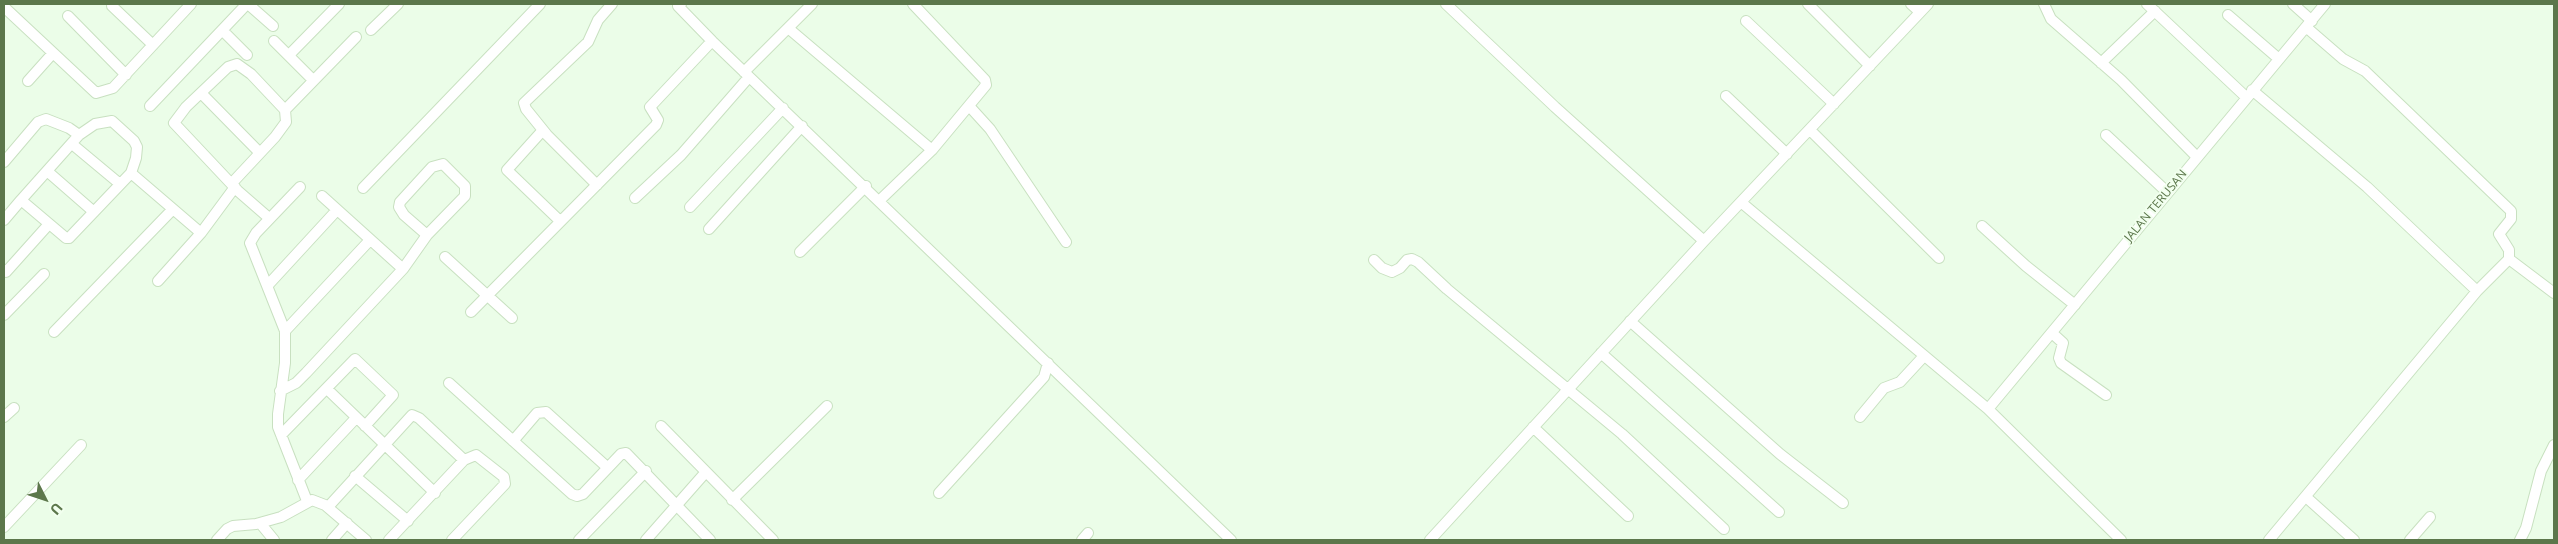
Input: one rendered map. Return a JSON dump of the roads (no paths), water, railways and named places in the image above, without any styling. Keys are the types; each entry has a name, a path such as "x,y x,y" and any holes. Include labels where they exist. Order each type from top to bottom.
{"street":[{"path":"4,7 96,93 108,91 126,75 191,4"},
{"path":"150,106 245,4 273,26"},
{"path":"289,55 339,4"},
{"path":"371,30 398,4"},
{"path":"363,188 540,4"},
{"path":"597,185 543,130 524,107 524,103 588,42 598,20 612,4"},
{"path":"635,198 681,155 747,74 812,4"},
{"path":"880,200 932,150 985,89 985,80 912,4"},
{"path":"1446,4 1555,108 1704,241"},
{"path":"1808,4 1870,66"},
{"path":"1911,4 1920,12"},
{"path":"1431,540 1533,426 1704,241 1742,203 1928,4"},
{"path":"2044,4 2051,18 2101,62 2197,156"},
{"path":"2269,540 2477,291 2509,259 2509,250 2499,234 2511,219 2511,211 2365,71 2343,59 2309,24 2293,4"},
{"name":"JALAN TERUSAN","path":"1988,409 2325,4"},
{"path":"678,5 747,74 866,186 1229,539"},
{"path":"112,6 153,45"},
{"path":"2101,62 2151,7 2249,94 2367,187 2477,291"},
{"path":"2228,15 2279,59"},
{"path":"68,16 126,75"},
{"path":"1746,21 1834,104"},
{"path":"788,28 932,150"},
{"path":"222,30 247,55"},
{"path":"285,110 356,37"},
{"path":"471,312 657,123 650,107 712,40"},
{"path":"274,41 313,80"},
{"path":"28,81 54,53"},
{"path":"158,281 201,233 234,185 286,122 285,110 251,74 237,64 228,66 174,123 234,185 269,218"},
{"path":"201,93 260,153"},
{"path":"1726,96 1787,154"},
{"path":"970,107 990,129 1066,242"},
{"path":"690,207 784,108"},
{"path":"4,162 38,122 46,119 79,135"},
{"path":"4,220 21,200 72,144 79,135 95,124 112,121 134,141 136,158 131,173 70,238 49,224 21,200"},
{"path":"709,228 802,126"},
{"path":"543,130 507,170 560,221"},
{"path":"1810,130 1939,258"},
{"path":"2106,135 2167,192"},
{"path":"72,144 120,184"},
{"path":"280,391 296,383 402,269 427,235 467,191 466,186 443,164 432,167 400,202 399,207 404,215 427,235"},
{"path":"47,171 94,212"},
{"path":"131,173 201,233"},
{"path":"800,252 866,186"},
{"path":"300,187 256,232 250,243 268,284 285,332 285,363 278,414 281,435 307,501"},
{"path":"322,196 402,269"},
{"path":"1742,203 1988,409 2121,540"},
{"path":"54,332 173,209"},
{"path":"268,284 337,210"},
{"path":"4,270 6,272 49,224"},
{"path":"1982,226 2026,266 2075,305"},
{"path":"285,332 370,240"},
{"path":"445,257 512,318"},
{"path":"2509,259 2554,294"},
{"path":"1374,260 1382,268 1392,272 1400,268 1408,260 1418,262 1447,289 1622,434 1724,529"},
{"path":"4,315 44,274"},
{"path":"1630,321 1780,454 1843,503"},
{"path":"2052,333 2063,343 2059,358 2061,363 2106,395"},
{"path":"1601,353 1779,512"},
{"path":"1860,417 1884,388 1900,382 1924,356"},
{"path":"281,435 328,389 355,359 392,393 392,398 365,426"},
{"path":"940,493 1044,377 1048,363"},
{"path":"449,383 577,496 584,494 624,452 646,472 708,539"},
{"path":"328,389 435,493"},
{"path":"732,500 827,406"},
{"path":"4,417 14,408"},
{"path":"513,441 537,413 546,412 608,468"},
{"path":"328,507 383,444 413,415 464,460"},
{"path":"298,480 356,418"},
{"path":"661,426 773,540"},
{"path":"1533,426 1628,516"},
{"path":"4,527 81,445"},
{"path":"2520,540 2526,528 2538,477 2554,445"},
{"path":"395,539 408,521 464,460 474,455 479,456 504,477 505,484 452,540"},
{"path":"579,540 646,472"},
{"path":"646,540 705,472"},
{"path":"355,476 408,521"},
{"path":"2306,497 2354,540"},
{"path":"217,540 227,529 233,526 260,523 281,517 307,501 318,501 328,507 366,540"},
{"path":"2410,540 2430,517"},
{"path":"260,523 274,540"},
{"path":"332,540 347,523"}]}
